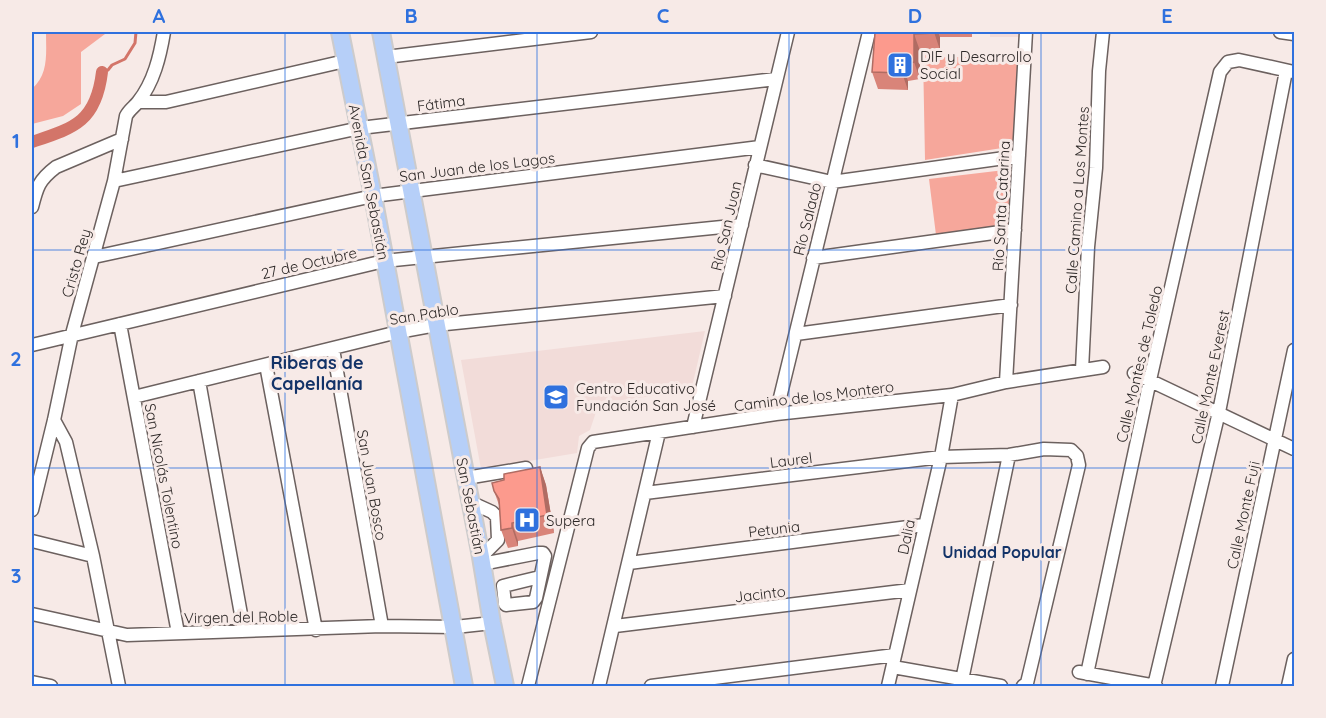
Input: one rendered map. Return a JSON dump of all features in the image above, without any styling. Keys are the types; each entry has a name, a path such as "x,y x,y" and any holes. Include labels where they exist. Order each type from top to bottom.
{"main road":[{"name":"Avenida San Sebastián","path":"340,32 398,332"},
{"path":"381,32 436,325"},
{"name":"San Sebastián","path":"436,325 505,687"},
{"path":"398,332 464,687"}],"street":[{"name":"Cristo Rey","path":"32,510 72,334 114,181 126,116 138,102 156,69 164,32"},
{"path":"386,57 591,32"},
{"name":"Río San Juan","path":"693,427 788,32"},
{"name":"Río Salado","path":"776,414 869,32"},
{"name":"Río Santa Catarina","path":"1006,382 1026,32"},
{"name":"Calle Camino a Los Montes","path":"1082,370 1103,32"},
{"path":"1280,32 1294,34"},
{"name":"Calle Montes de Toledo","path":"1155,686 1083,673 1221,72 1228,62 1239,60 1290,72"},
{"path":"138,102 166,102 345,62"},
{"name":"Calle Monte Everest","path":"1155,686 1219,412 1290,72"},
{"name":"Fátima","path":"114,181 360,128 776,79"},
{"path":"32,207 37,185 56,167 122,139"},
{"name":"San Juan de los Lagos","path":"94,257 373,196 760,147"},
{"path":"755,165 831,182 1018,156"},
{"name":"27 de Octubre","path":"32,345 384,261 742,225"},
{"path":"813,258 1015,230"},
{"name":"San Pablo","path":"134,397 398,332 436,325 725,296"},
{"path":"796,334 1011,305"},
{"name":"San Nicolás Tolentino","path":"120,324 178,633"},
{"name":"San Juan Bosco","path":"333,349 382,626"},
{"name":"Calle Monte Fuji","path":"1222,687 1294,350"},
{"path":"266,365 316,630"},
{"name":"Camino de los Montero","path":"528,687 590,444 597,440 776,414 952,394 1006,382 1103,367"},
{"path":"1134,373 1294,449"},
{"path":"199,381 244,632"},
{"name":"Dalia","path":"888,687 952,394"},
{"path":"54,420 66,442 93,556 119,687"},
{"path":"599,687 659,432"},
{"name":"Laurel","path":"645,493 940,457 1010,455 1044,449 1066,448 1071,450 1077,456 1079,465 1025,685"},
{"path":"962,680 1010,455"},
{"path":"466,478 526,468"},
{"path":"470,502 492,512 497,517 498,540 482,560"},
{"name":"Petunia","path":"629,563 924,525"},
{"path":"32,541 93,556"},
{"path":"482,560 543,553 545,556 540,577"},
{"name":"Jacinto","path":"615,626 910,590"},
{"name":"Virgen del Roble","path":"32,614 127,635 382,626 454,627 492,623"},
{"path":"1288,687 1294,659"},
{"path":"651,687 894,661 962,680 1000,687"},
{"path":"32,682 51,687"}],"shaded area":[{"path":"46,32 104,32 105,34 81,52 81,104 63,116 32,124 32,89 44,70"},
{"path":"990,32 1019,32 1019,37 990,37"},
{"path":"923,54 942,54 943,57 1021,57 1015,146 925,160"},
{"path":"1013,169 1013,222 1008,225 936,235 929,179"},
{"name":"Centro Educativo Fundación San José","path":"705,331 691,391 599,403 590,430 579,436 577,453 481,469 461,360"}],"building":[{"path":"875,33 934,33 914,34 914,62 902,64 902,73 872,72"},
{"path":"540,467 547,515 512,523 512,528 501,530 499,499 492,483 504,480 504,474"}],"waterway":[{"path":"102,72 125,59 135,43 136,32"},
{"path":"32,142 60,132 80,121 94,102 102,72"}],"place":[{"name":"DIF y Desarrollo Social","path":"900,65"},
{"name":"Centro Educativo Fundación San José","path":"556,397"},
{"name":"Supera","path":"527,520"}],"district":[{"name":"Riberas de Capellanía","path":"317,372"},
{"name":"Unidad Popular","path":"1002,552"}]}
